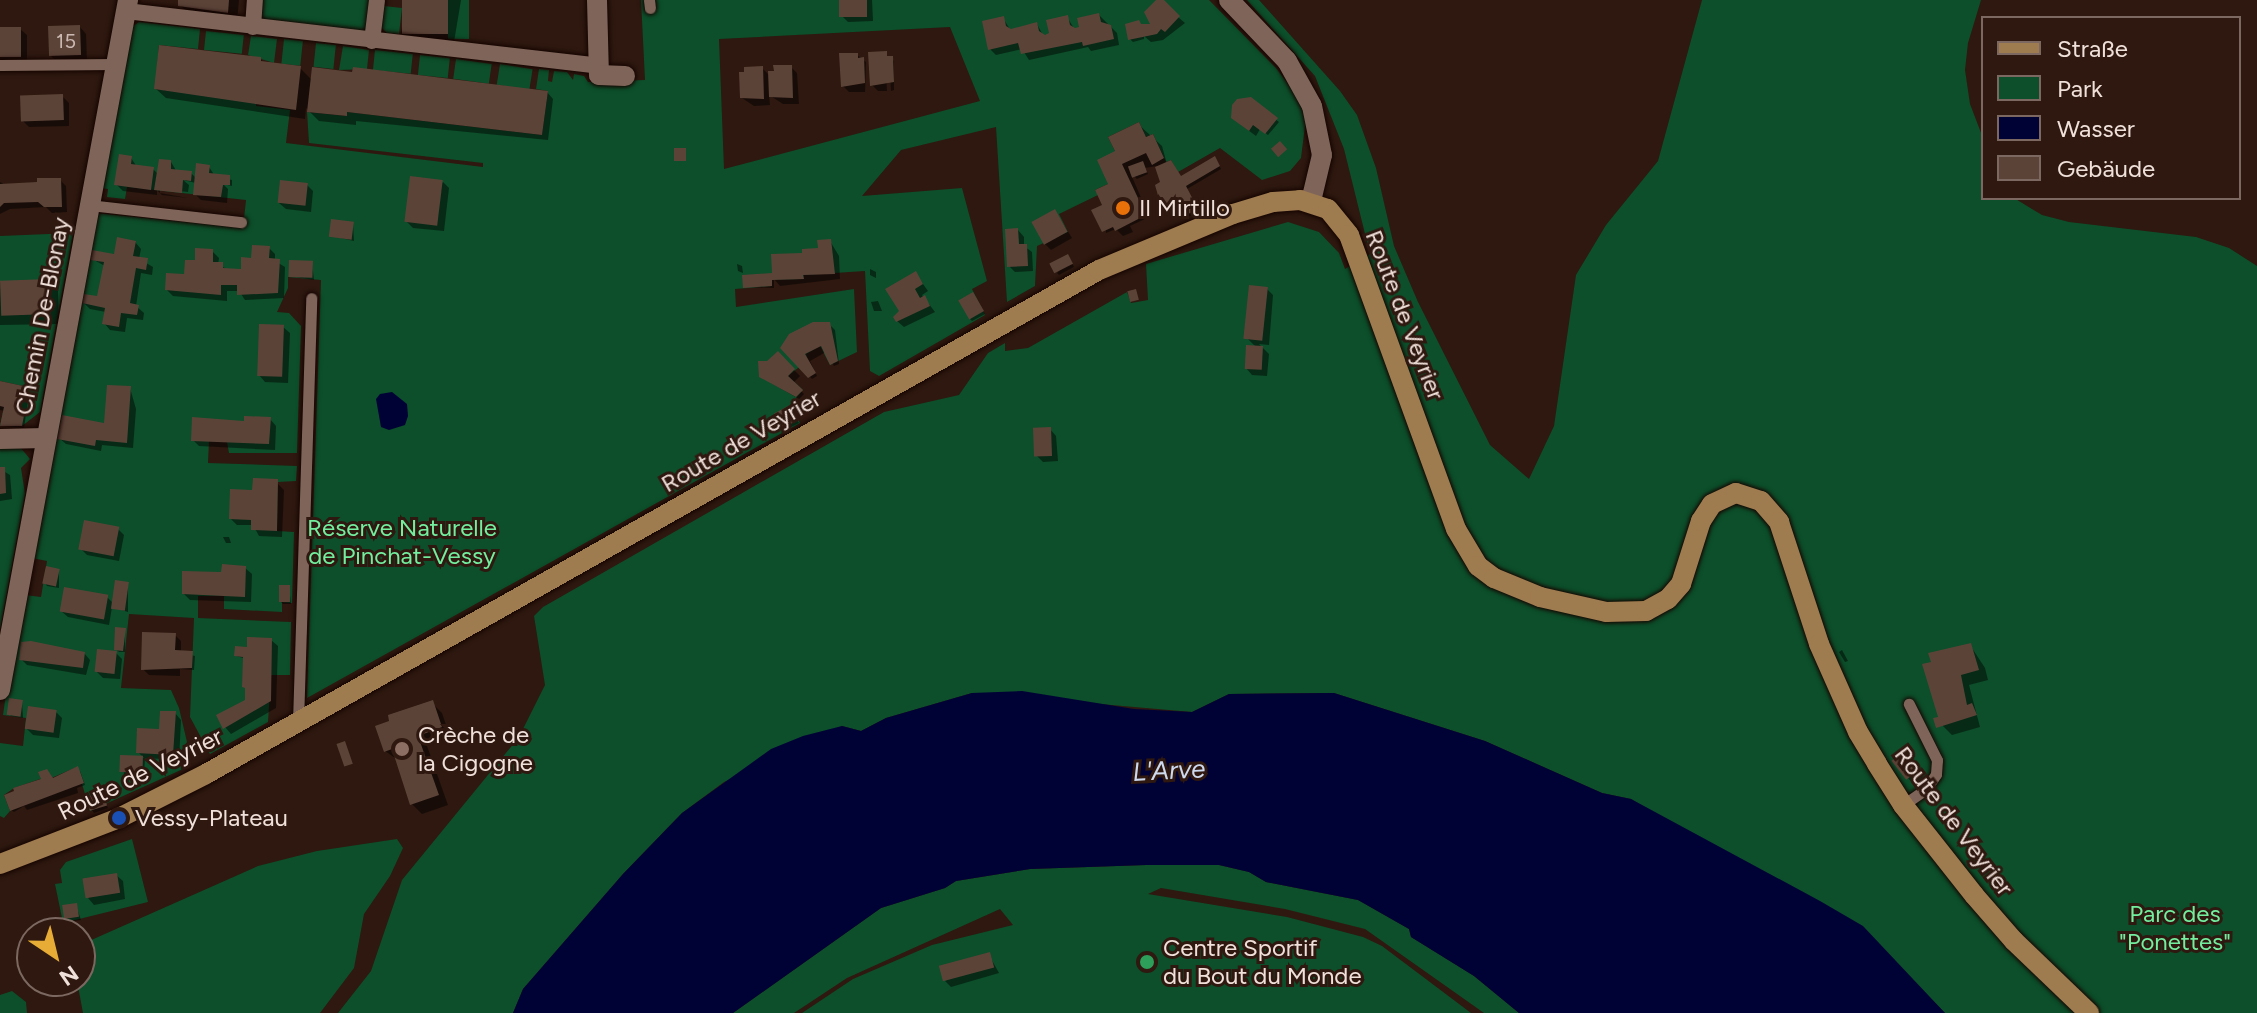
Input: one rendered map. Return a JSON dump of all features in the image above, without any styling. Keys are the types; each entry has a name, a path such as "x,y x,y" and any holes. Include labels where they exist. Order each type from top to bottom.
{"main road":[{"name":"Route de Veyrier","path":"0,864 141,808 298,723 1099,270 1144,248 1242,211 1289,199 1311,201 1328,209 1349,235 1463,547 1478,566 1494,578 1540,597 1606,612 1646,611 1668,599 1681,584 1701,521 1712,504 1736,493 1761,501 1779,522 1806,611 1838,691 1858,732 1903,805 2004,930 2089,1013"}],"street":[{"path":"253,27 255,0"},
{"path":"372,41 377,0"},
{"path":"597,0 599,75 625,76"},
{"path":"1229,0 1287,61 1312,106 1322,155 1311,201"},
{"path":"127,6 253,27 599,66"},
{"name":"Chemin De-Blonay","path":"0,690 127,6"},
{"path":"0,439 45,438"}],"lane":[{"path":"0,65 116,64"},
{"path":"89,205 241,222"},
{"path":"298,723 311,298"},
{"path":"1903,805 1926,789 1936,774 1937,760 1909,704"}],"green space":[{"path":"255,0 384,0 384,6 402,8 399,34 387,33 381,27 379,42 253,27"},
{"path":"448,0 469,0 469,39 448,39"},
{"name":"Réserve Naturelle de Pinchat-Vessy","path":"641,0 1209,0 1276,68 1294,92 1306,118 1301,158 1290,171 1262,180 1220,148 1178,172 1171,160 1166,162 1153,134 1146,137 1139,122 1108,137 1115,151 1108,184 1095,190 1098,195 1059,214 1068,232 1037,246 1035,286 1007,302 996,127 901,150 862,196 962,188 987,281 972,289 985,315 879,376 870,371 865,271 804,275 804,279 772,280 772,286 735,289 736,307 854,289 857,352 830,365 820,346 806,354 808,360 788,376 803,390 790,405 800,423 307,698 321,280 288,277 288,288 277,312 289,313 301,326 297,453 229,453 227,442 209,441 208,463 297,466 296,481 278,482 277,531 294,532 292,603 282,602 282,612 224,609 224,596 198,596 198,618 291,622 290,675 271,675 268,722 210,754 190,717 194,618 129,614 121,688 171,690 187,742 177,757 183,769 90,811 77,767 42,782 40,779 14,788 4,795 10,811 4,818 0,816 0,743 23,746 26,718 3,715 8,680 25,595 41,597 47,561 32,558 95,213 243,228 246,200 127,187 125,199 107,197 108,189 101,188 129,29 139,22 200,29 198,49 159,45 155,89 256,102 256,106 290,110 286,143 483,167 483,163 309,143 307,112 346,116 347,112 542,135 548,91 536,89 539,69 549,70 548,81 552,82 554,71 567,72 573,80 574,74 584,76 588,82 645,80","holes":["950,27 980,101 724,169 719,39"]},
{"name":"Parc des \"Ponettes\"","path":"1247,0 1259,0 1340,91 1357,115 1376,168 1394,246 1418,302 1490,445 1529,479 1554,426 1576,275 1606,225 1658,161 1702,0 1981,0 1968,43 1965,70 1970,104 1981,133 1981,200 2017,200 2042,215 2069,222 2196,237 2229,248 2257,266 2257,1013 1945,1013 1890,957 1631,799 1602,793 1485,741 1334,693 1229,694 1192,712 972,693 886,718 861,731 842,726 724,782 682,813 623,874 523,989 513,1013 338,1013 371,971 402,880 519,737 545,685 534,616 543,607 884,412 959,395 988,353 1005,343 1005,351 1028,348 1127,292 1131,303 1148,300 1146,264 1288,222 1319,232 1339,253 1345,269 1370,254 1344,149 1315,76"},
{"path":"206,31 244,35 242,54 204,50"},
{"path":"251,36 277,39 274,63 248,55"},
{"path":"284,39 303,41 300,66 281,64"},
{"path":"316,43 336,45 333,69 313,67"},
{"path":"343,46 369,50 367,69 339,70"},
{"path":"375,50 413,54 411,74 373,70"},
{"path":"420,55 450,58 448,78 418,75"},
{"path":"456,59 492,64 489,84 453,79"},
{"path":"500,64 533,69 529,90 497,85"},
{"path":"73,233 40,412 22,426 0,426 4,407 18,409 23,386 0,381 0,236"},
{"path":"0,447 20,447 30,459 21,468 25,494 0,630"},
{"path":"132,839 148,902 87,917 62,917 55,884 62,883 60,870 66,862"},
{"path":"397,839 403,848 390,876 364,914 354,968 320,1013 83,1013 80,997 96,997 96,938 258,866 317,851"},
{"name":"Centre Sportif du Bout du Monde","path":"1219,865 1249,872 1266,882 1358,900 1409,929 1411,937 1474,976 1519,1013 1484,1013 1365,929 1285,909 1161,888 1148,894 1287,917 1363,937 1382,946 1471,1013 802,1013 853,979 932,945 1013,925 1000,909 847,978 794,1013 733,1013 881,908 945,888 956,881 1030,869"},
{"path":"12,991 26,1002 27,1013 0,1013 0,995"}],"water":[{"path":"392,392 407,404 408,416 405,425 389,430 381,427 376,399 380,394"},
{"name":"L'Arve","path":"1022,691 1134,709 1192,712 1229,694 1334,693 1485,741 1602,793 1631,799 1863,926 1945,1013 1519,1013 1474,976 1411,937 1409,929 1358,900 1266,882 1249,872 1219,865 1146,865 1030,869 956,881 945,888 881,908 733,1013 513,1013 523,989 623,874 682,813 771,749 803,736 842,726 861,731 886,718 972,693"}],"building":[{"path":"178,0 229,0 228,13 178,6"},
{"path":"402,0 448,0 448,34 402,34"},
{"path":"839,0 867,0 867,17 839,17"},
{"path":"1156,0 1164,0 1180,16 1165,32 1161,29 1157,34 1128,40 1125,24 1139,20 1141,24 1150,24 1144,12"},
{"path":"1099,13 1101,22 1111,25 1114,39 1021,54 1018,43 988,50 982,21 1004,16 1006,26 1011,29 1037,22 1039,31 1045,35 1049,33 1046,20 1068,15 1070,25 1075,28 1079,27 1077,18"},
{"path":"80,25 81,55 49,56 48,26"},
{"path":"0,27 21,27 21,57 0,57"},
{"path":"159,45 261,57 261,61 301,66 296,110 154,89"},
{"path":"887,51 887,56 893,56 894,82 870,86 868,52"},
{"path":"839,53 858,53 858,58 864,57 865,83 841,87"},
{"path":"773,65 792,65 793,98 769,97 768,71 774,71"},
{"path":"763,66 764,99 740,98 739,72 744,72 744,67"},
{"path":"312,67 352,72 353,67 548,91 542,135 347,112 347,116 307,112"},
{"path":"63,94 64,120 21,121 20,96"},
{"path":"1251,97 1278,118 1265,134 1253,125 1249,131 1231,118 1232,105 1237,99"},
{"path":"1139,122 1146,137 1153,134 1164,158 1152,165 1146,153 1122,164 1146,215 1115,231 1113,227 1102,232 1091,210 1102,205 1095,190 1108,184 1097,160 1115,151 1108,137"},
{"path":"1280,141 1287,149 1278,157 1271,149"},
{"path":"674,148 686,148 686,161 674,161"},
{"path":"119,154 132,156 131,164 154,167 151,190 114,185"},
{"path":"1215,156 1220,166 1186,186 1198,209 1184,216 1176,199 1161,206 1155,185 1160,182 1155,167 1171,160 1181,176"},
{"path":"159,159 171,160 171,169 192,171 191,181 183,180 182,193 154,190"},
{"path":"1143,161 1147,172 1132,178 1128,166"},
{"path":"196,163 210,165 209,173 230,175 230,185 223,185 221,197 193,195"},
{"path":"410,176 443,180 437,226 404,222"},
{"path":"37,178 61,178 62,207 44,207 38,202 4,203 0,207 0,184 37,182"},
{"path":"280,180 308,183 305,206 278,203"},
{"path":"1055,209 1068,232 1044,245 1031,222"},
{"path":"331,219 354,222 352,240 329,237"},
{"path":"1018,228 1019,244 1027,244 1028,266 1007,267 1005,229"},
{"path":"117,237 136,241 133,256 148,258 146,270 136,268 130,303 139,305 137,315 121,313 119,327 102,324 105,308 82,303 84,294 97,296 104,262 90,260 92,250 114,254"},
{"path":"831,239 835,274 803,275 804,279 772,280 772,286 743,288 742,275 772,273 771,254 802,253 802,249 818,248 817,240"},
{"path":"252,245 270,246 269,258 280,259 278,293 237,295 237,285 221,285 221,295 165,290 166,273 184,274 185,260 195,260 195,248 213,249 213,262 223,262 223,268 241,269 241,257 251,258"},
{"path":"1068,254 1073,264 1054,273 1049,264"},
{"path":"289,260 313,261 312,278 288,277"},
{"path":"916,271 923,284 915,289 920,298 925,295 930,306 896,322 893,317 899,311 885,289"},
{"path":"49,279 50,314 1,316 0,281"},
{"path":"1249,285 1268,287 1262,341 1243,339"},
{"path":"1136,289 1139,300 1130,302 1127,291"},
{"path":"973,292 984,311 969,320 958,300"},
{"path":"813,322 830,322 838,361 830,365 821,346 805,354 816,373 808,378 780,348 789,334"},
{"path":"259,324 284,325 282,377 257,376"},
{"path":"1246,345 1263,346 1262,370 1245,369"},
{"path":"778,351 795,369 788,376 803,390 796,397 759,377 758,361 767,361"},
{"path":"0,381 23,386 18,410 25,410 22,426 0,426 4,407 0,406"},
{"path":"107,385 131,386 127,443 96,440 95,446 57,439 62,415 104,423"},
{"path":"790,405 798,420 782,428 774,413"},
{"path":"244,416 271,417 269,444 191,441 192,417 244,421"},
{"path":"1051,427 1052,456 1034,457 1033,428"},
{"path":"0,467 5,467 6,493 0,494"},
{"path":"253,478 278,479 277,531 251,530 251,520 229,519 230,489 252,490"},
{"path":"84,520 119,527 114,556 78,549"},
{"path":"222,564 246,566 245,597 182,594 182,571 221,572"},
{"path":"46,566 60,569 56,587 42,584"},
{"path":"115,580 129,582 125,611 111,609"},
{"path":"279,585 290,585 290,602 279,602"},
{"path":"64,587 108,595 104,619 60,612"},
{"path":"115,627 126,628 123,651 114,650"},
{"path":"142,632 176,633 175,650 193,651 192,668 141,670"},
{"path":"247,637 272,638 271,701 223,729 216,715 245,700 243,657 234,656 235,646 247,647"},
{"path":"31,641 85,652 83,668 19,660 21,642"},
{"path":"1971,643 1979,670 1961,675 1967,705 1972,703 1977,715 1936,728 1933,718 1938,717 1922,664 1931,662 1928,653"},
{"path":"97,649 117,651 114,674 95,672"},
{"path":"9,698 23,700 20,717 7,715"},
{"path":"433,700 442,727 418,736 439,795 410,805 392,749 384,752 375,726 389,721 388,715"},
{"path":"28,706 57,710 54,733 25,729"},
{"path":"160,711 176,711 173,755 136,753 137,728 159,729"},
{"path":"345,741 353,764 344,767 336,744"},
{"path":"1904,751 1919,770 1906,780 1891,761"},
{"path":"120,755 143,756 142,773 119,772"},
{"path":"78,766 84,783 10,811 4,795 14,791 13,788 41,779 38,772 47,769 53,778"},
{"path":"103,792 107,805 90,811 86,797"},
{"path":"117,873 120,893 86,898 82,878"},
{"path":"77,903 79,917 64,917 62,905"},
{"path":"990,952 994,967 943,981 939,966"}],"place":[{"name":"Il Mirtillo","path":"1123,208"},
{"name":"Crèche de la Cigogne","path":"402,749"},
{"name":"Vessy-Plateau","path":"119,818"},
{"name":"Centre Sportif du Bout du Monde","path":"1147,962"}]}
